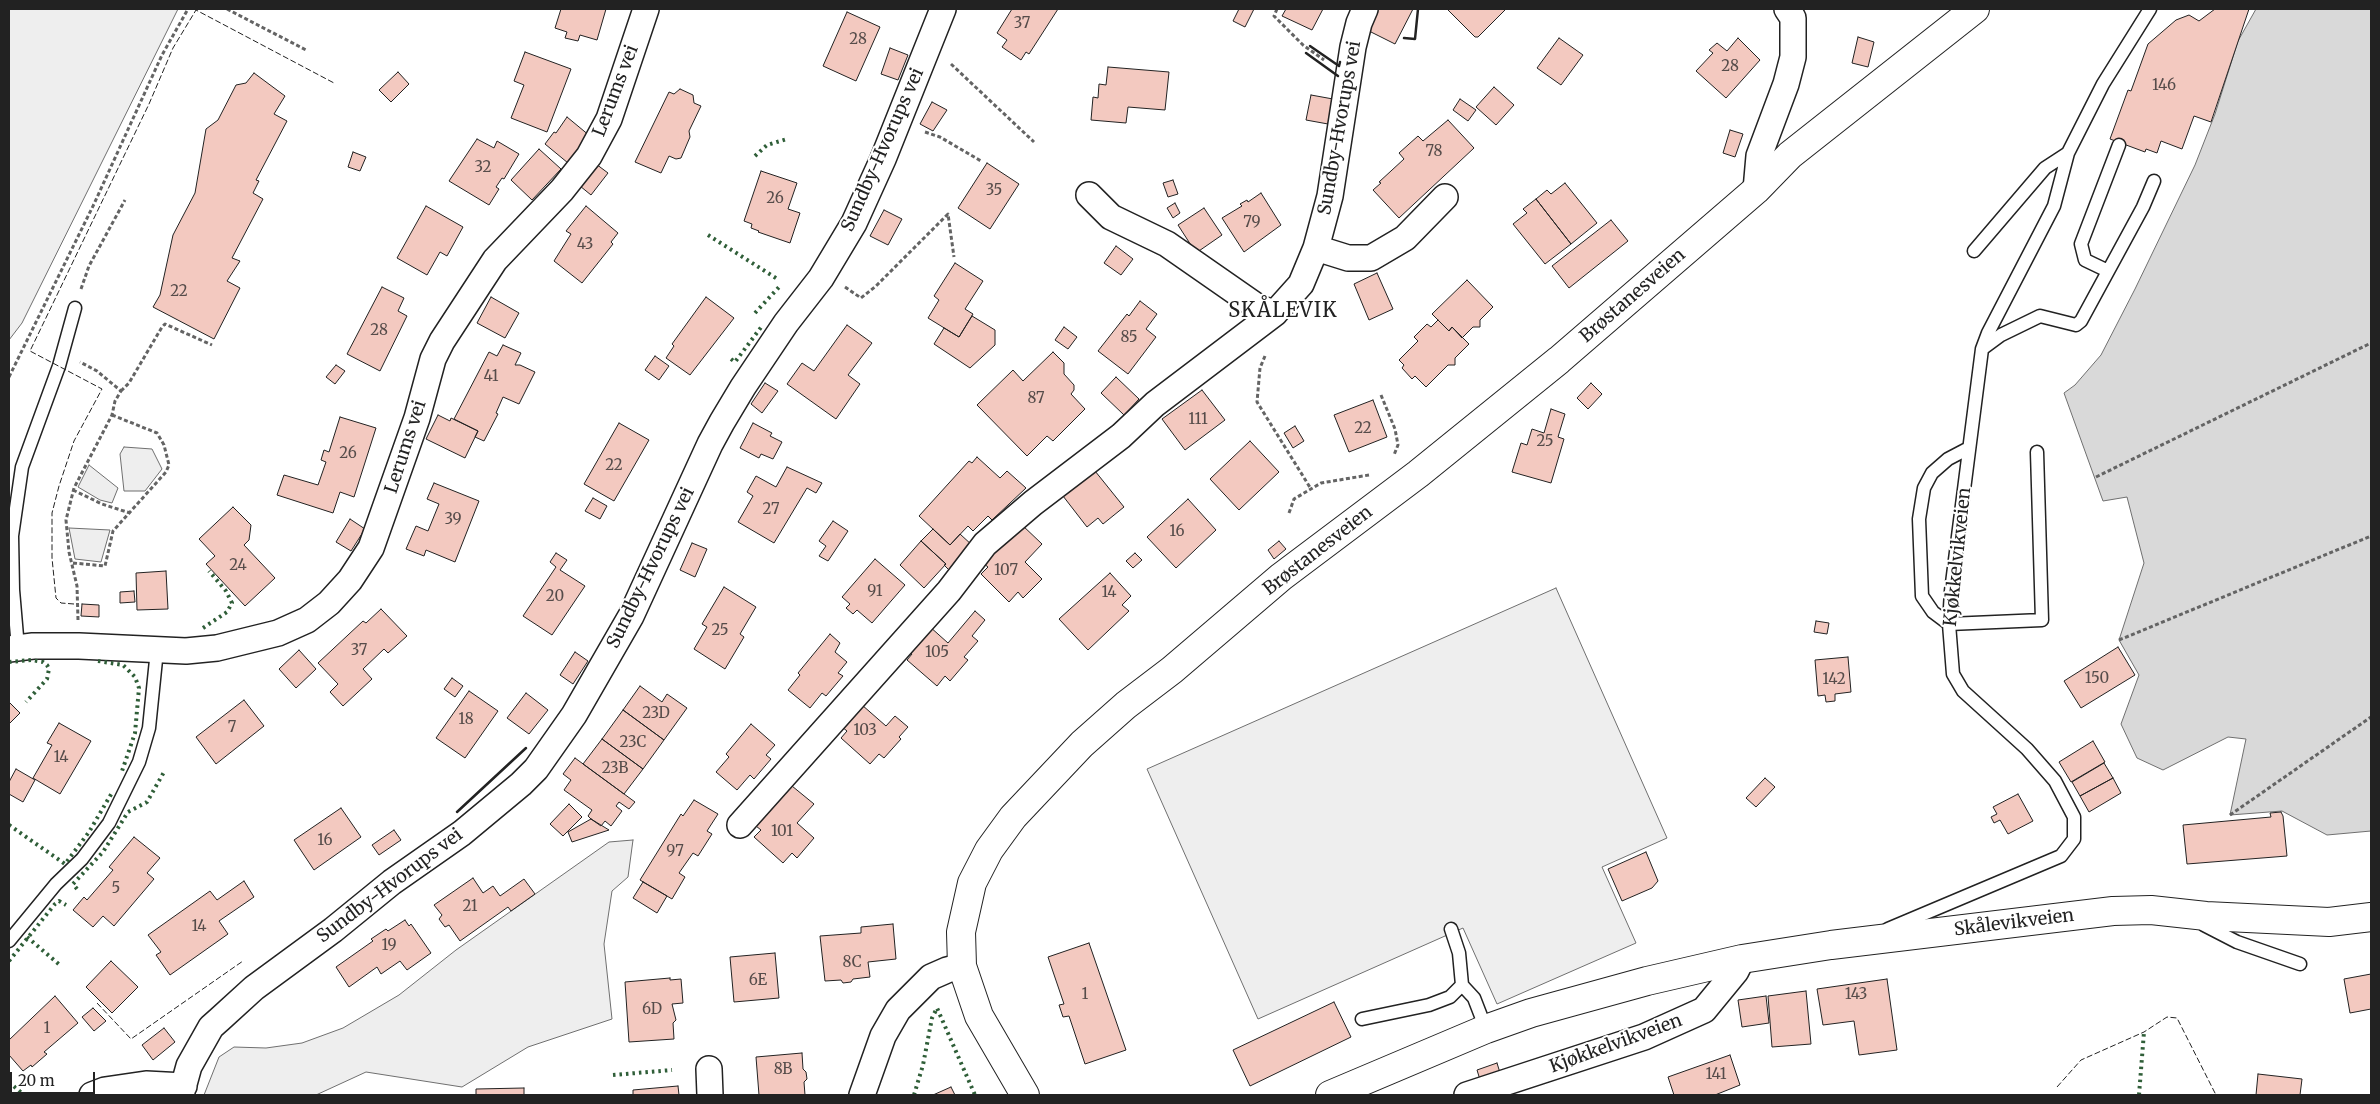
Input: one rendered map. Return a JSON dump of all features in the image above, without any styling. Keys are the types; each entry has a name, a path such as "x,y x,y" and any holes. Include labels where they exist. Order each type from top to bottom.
{"street":[{"name":"Lerums vei","path":"13,649 79,646 186,651 217,648 278,633 307,620 322,609 350,580 371,548 417,418 432,359 495,260 562,190 589,156 609,119 646,9"},
{"name":"Sundby-Hvorups vei","path":"183,1091 189,1066 211,1027 240,1000 333,930 392,882 462,833 521,784 536,769 574,716 631,616 710,444 722,422 786,323 824,273 854,222 883,159 943,9"},
{"name":"Sundby-Hvorups vei","path":"740,824 949,591 985,544 1033,503 1121,436 1155,404 1275,313 1301,284 1316,248 1330,196 1359,23 1366,9"},
{"path":"1756,190 1759,156 1794,57 1793,18 1788,9"},
{"name":"Brøstanesveien","path":"1025,1095 978,1016 962,966 961,932 972,883 989,850 1032,796 1082,744 1126,705 1172,670 1281,577 1418,474 1559,360 1756,190 1790,155 1975,9"},
{"path":"1089,195 1111,217 1167,244 1259,308 1275,313"},
{"path":"1316,248 1348,258 1371,258 1405,238 1445,196"},
{"name":"Skålevikveien","path":"1742,959 1831,945 2113,911 2151,910 2197,915 2329,922 2371,917"},
{"path":"1330,1095 1486,1029 1531,1013 1647,981 1742,959"},
{"name":"Kjøkkelvikveien","path":"1467,1095 1644,1037 1704,1010 1736,971 1742,959"},
{"path":"862,1095 883,1036 898,1010 931,977 962,966"},
{"path":"708,1069 710,1095"},
{"path":"92,1095 105,1090 146,1084 183,1091"}],"lane":[{"name":"Kjøkkelvikveien","path":"1858,942 2061,856 2074,839 2074,817 2055,781 2027,750 1963,691 1953,674 1949,624 1982,349 1988,333 2054,206 2068,153 2103,84 2150,9"},
{"path":"2108,271 2085,260 2081,244 2119,145"},
{"path":"1974,251 2045,168 2068,153"},
{"path":"1982,349 2001,335 2040,316 2076,325 2081,321 2143,207 2154,181"},
{"path":"13,649 12,536 22,467 63,354 75,308"},
{"path":"1969,448 1948,459 1932,473 1924,488 1919,519 1922,596 1933,612 1949,624 2042,620 2037,452"},
{"path":"9,941 56,884 82,860 109,823 139,762 149,728 156,650"},
{"path":"2197,915 2204,925 2237,942 2300,964"},
{"path":"1450,929 1459,953 1462,985 1474,998 1486,1029"},
{"path":"1362,1020 1428,1005 1450,997 1462,985"}],"path":[{"path":"9,377 94,204 162,56 188,9"},
{"path":"227,9 306,50"},
{"path":"1277,9 1274,16 1303,45 1349,75"},
{"path":"929,44 1034,142"},
{"path":"925,132 940,138 981,161"},
{"path":"75,308 88,266 125,200"},
{"path":"824,273 860,298 876,286 948,214 954,257"},
{"path":"79,646 79,599 66,526 73,490 112,415 115,401 165,324 212,345"},
{"path":"2096,477 2371,343"},
{"path":"63,354 97,371 121,391"},
{"path":"1381,396 1395,428 1398,445 1392,459"},
{"path":"1256,402 1311,489"},
{"path":"73,564 105,566 113,531 166,472 169,465 164,445 156,433 112,415"},
{"path":"1289,513 1294,499 1321,483 1355,479 1376,472"},
{"path":"73,490 102,504 130,514"},
{"path":"2120,640 2371,536"},
{"path":"2230,815 2371,717"}],"shaded area":[{"path":"9,9 178,9 22,323 9,340"},
{"path":"2256,9 2371,9 2371,831 2327,835 2282,811 2230,815 2246,739 2228,737 2163,770 2137,758 2121,724 2139,675 2119,640 2144,563 2127,497 2103,501 2064,393 2075,385 2101,355 2135,289 2195,165 2215,114 2238,41"},
{"path":"124,447 152,449 162,469 145,491 124,491 120,454"},
{"path":"89,465 118,488 112,503 100,500 78,487"},
{"path":"69,528 110,530 101,562 75,559"},
{"path":"1556,588 1667,838 1602,867 1636,943 1497,1004 1463,928 1258,1019 1147,769"},
{"path":"633,840 628,877 612,891 604,944 612,1019 528,1047 462,1087 366,1072 316,1095 204,1095 219,1057 234,1047 266,1048 302,1043 343,1028 399,995 456,950 609,842"}],"building":[{"path":"561,9 606,9 597,40 580,35 578,41 565,38 567,32 555,28"},
{"path":"1012,9 1058,9 1029,54 1026,52 1021,60 1002,47 1007,40 997,33"},
{"path":"1239,9 1254,9 1245,27 1233,21"},
{"path":"1286,9 1323,9 1312,30 1282,16"},
{"path":"1378,9 1413,9 1395,44 1367,30"},
{"path":"1447,9 1506,9 1478,37 1475,37"},
{"path":"2215,9 2249,9 2211,122 2194,116 2182,149 2161,141 2157,153 2146,149 2145,152 2110,139 2128,90 2131,91 2148,44 2176,20 2189,15 2199,21"},
{"path":"847,12 880,27 856,81 823,66"},
{"path":"1858,37 1874,42 1868,67 1852,63"},
{"path":"1559,38 1583,55 1561,85 1537,68"},
{"path":"1738,38 1760,60 1726,98 1696,71 1713,53 1709,50 1717,43 1727,51"},
{"path":"890,48 908,55 898,80 881,74"},
{"path":"525,52 571,69 547,132 511,118 524,85 514,81"},
{"path":"1108,67 1169,72 1165,110 1128,107 1126,123 1091,120 1093,97 1098,98 1099,84 1106,85"},
{"path":"398,72 409,84 391,102 379,90"},
{"path":"254,73 285,96 274,114 287,121 256,180 259,181 253,193 263,199 232,258 240,261 227,281 240,288 214,339 153,307 160,295 173,235 195,193 206,129 218,120 236,85 246,83"},
{"path":"1494,87 1514,105 1496,125 1476,107"},
{"path":"680,89 693,95 694,103 701,106 689,131 690,137 681,158 676,159 669,156 661,173 635,162 669,92 674,94"},
{"path":"1311,95 1333,99 1328,124 1306,120"},
{"path":"1460,99 1476,110 1468,121 1453,110"},
{"path":"932,102 947,110 933,131 920,124"},
{"path":"567,117 590,136 568,163 545,144 554,132 556,133"},
{"path":"1448,120 1474,148 1399,218 1373,190 1404,159 1399,153 1418,136 1423,141"},
{"path":"1730,130 1743,134 1735,157 1723,153"},
{"path":"477,139 494,148 497,141 519,154 504,179 502,178 496,187 499,189 489,205 449,181"},
{"path":"539,149 561,169 532,200 511,180"},
{"path":"353,152 366,157 360,171 348,167"},
{"path":"987,163 1019,184 990,229 958,208"},
{"path":"596,164 608,173 591,195 580,186"},
{"path":"761,171 797,183 788,209 800,213 790,243 758,232 751,228 752,224 744,221"},
{"path":"1173,180 1178,194 1168,197 1163,183"},
{"path":"1565,183 1597,223 1571,244 1536,199 1547,190 1551,194"},
{"path":"1261,193 1281,225 1244,252 1222,218 1242,206 1240,204 1247,200 1248,202"},
{"path":"1536,199 1571,244 1545,264 1513,224 1527,213 1523,209"},
{"path":"1175,203 1180,213 1173,218 1167,208"},
{"path":"426,206 463,227 447,256 440,252 427,275 397,258"},
{"path":"586,206 618,233 611,242 613,244 582,283 554,261 571,234 566,231"},
{"path":"1204,208 1222,235 1196,253 1178,225"},
{"path":"884,210 902,219 888,245 870,236"},
{"path":"1611,220 1628,241 1569,288 1552,266"},
{"path":"1116,246 1133,259 1121,275 1104,263"},
{"path":"955,263 983,281 965,309 973,314 959,337 928,318 939,300 934,296"},
{"path":"1377,273 1393,309 1369,320 1354,284"},
{"path":"1467,280 1493,307 1480,320 1480,327 1473,327 1462,338 1452,327 1449,331 1432,314"},
{"path":"382,287 404,298 398,311 407,316 380,371 347,354"},
{"path":"491,297 519,313 505,338 477,323"},
{"path":"706,297 734,318 690,375 666,358 674,346 672,344"},
{"path":"1140,301 1157,314 1146,329 1156,337 1128,374 1098,351 1127,314 1129,316"},
{"path":"972,316 995,330 995,345 970,368 934,344 944,328 959,337"},
{"path":"1438,320 1449,331 1452,327 1469,344 1455,358 1455,365 1448,365 1426,387 1415,376 1412,379 1402,368 1404,365 1399,360 1418,341 1414,337 1427,324 1431,327"},
{"path":"847,325 872,343 848,375 860,384 836,419 787,384 802,363 814,371"},
{"path":"1064,327 1077,337 1068,349 1055,340"},
{"path":"503,345 521,353 515,365 520,365 535,372 519,404 503,397 496,413 498,414 484,441 475,437 478,431 454,419 489,352 497,356"},
{"path":"1053,352 1064,363 1064,374 1074,385 1074,390 1071,394 1085,409 1053,441 1047,436 1027,456 977,405 1013,370 1023,381"},
{"path":"655,356 669,366 659,380 645,370"},
{"path":"336,365 345,371 335,384 326,377"},
{"path":"1116,377 1139,399 1124,415 1101,393"},
{"path":"765,383 778,391 762,413 751,404"},
{"path":"1591,383 1602,394 1588,409 1577,398"},
{"path":"1202,390 1225,420 1185,450 1162,419"},
{"path":"1373,400 1387,437 1349,452 1334,415"},
{"path":"1551,409 1565,414 1558,437 1564,439 1551,483 1512,472 1521,443 1527,445 1532,429 1544,433"},
{"path":"438,415 450,421 451,418 478,431 465,458 426,439"},
{"path":"340,417 376,428 354,497 340,492 333,513 277,495 284,475 318,485 326,462 321,460 324,450 329,452"},
{"path":"619,423 649,440 614,501 584,484"},
{"path":"753,423 772,433 770,436 782,442 773,459 761,454 759,458 740,448"},
{"path":"1295,426 1304,441 1293,448 1284,433"},
{"path":"1250,441 1279,472 1239,510 1210,479"},
{"path":"977,457 1000,478 1007,471 1026,488 992,520 988,516 973,531 968,526 950,545 919,516 969,461 972,463"},
{"path":"1091,466 1124,507 1103,524 1098,518 1087,527 1063,496"},
{"path":"787,467 822,483 816,493 807,488 774,543 738,522 753,496 747,492 756,476 776,487"},
{"path":"434,483 479,501 455,562 426,550 424,556 406,549 416,526 428,531 439,504 427,499"},
{"path":"593,498 607,506 600,519 585,511"},
{"path":"1188,499 1216,530 1176,568 1147,537"},
{"path":"233,507 251,525 249,540 244,545 275,578 245,606 206,564 215,556 199,539"},
{"path":"350,519 365,529 351,551 336,542"},
{"path":"833,521 848,531 828,561 819,556 826,546 819,541"},
{"path":"1021,524 1042,544 1025,562 1042,579 1023,598 1018,592 1009,602 981,574 988,567 983,563"},
{"path":"933,529 950,545 960,534 973,546 950,571 944,565 946,564 921,541"},
{"path":"921,541 946,564 924,588 900,565"},
{"path":"1279,541 1286,549 1274,559 1268,550"},
{"path":"692,543 707,549 695,577 680,570"},
{"path":"556,553 567,560 560,570 585,586 552,635 523,616 556,567 550,562"},
{"path":"1135,553 1142,560 1133,568 1126,561"},
{"path":"875,559 905,585 872,623 857,610 853,614 846,608 850,604 842,597"},
{"path":"166,571 168,609 137,610 136,573"},
{"path":"1110,573 1131,596 1122,605 1129,611 1088,650 1059,619"},
{"path":"724,587 756,607 740,634 744,637 725,669 694,649 707,627 702,624"},
{"path":"134,591 135,602 120,603 120,592"},
{"path":"82,604 99,605 99,617 81,616"},
{"path":"381,609 407,636 388,653 384,649 363,669 372,679 343,706 330,692 338,684 318,663 363,621 366,623"},
{"path":"975,611 985,620 972,636 978,641 964,657 968,660 950,681 945,676 937,686 907,660 912,654 907,650 929,626 948,643"},
{"path":"1816,621 1829,623 1827,634 1814,632"},
{"path":"830,634 840,643 835,652 847,662 838,673 843,676 826,696 822,693 810,708 788,690 800,675 798,673"},
{"path":"2118,647 2135,675 2081,708 2064,681"},
{"path":"299,650 316,669 296,688 279,669"},
{"path":"575,652 588,661 573,684 560,675"},
{"path":"1848,657 1851,692 1835,694 1835,701 1826,702 1825,695 1818,696 1815,660"},
{"path":"452,678 463,686 455,697 444,689"},
{"path":"640,686 662,702 667,694 687,708 664,740 623,710"},
{"path":"469,691 498,711 465,758 436,738"},
{"path":"526,693 548,710 529,734 507,718"},
{"path":"244,700 264,726 216,764 196,737"},
{"path":"9,702 20,713 9,724"},
{"path":"862,705 886,726 895,716 908,727 899,737 901,739 884,758 879,754 870,764 841,738 847,731 842,727"},
{"path":"623,710 664,740 643,769 602,739"},
{"path":"59,723 91,741 60,794 33,778 52,745 47,743"},
{"path":"751,724 775,745 766,755 771,759 754,779 750,775 737,790 716,772 729,757 726,754"},
{"path":"602,739 643,769 624,794 583,764"},
{"path":"2093,741 2105,762 2071,782 2059,762"},
{"path":"575,758 635,802 629,809 619,802 616,806 622,811 611,826 605,821 601,826 591,819 588,816 592,810 564,790 571,780 563,774"},
{"path":"2104,763 2113,778 2080,796 2072,782"},
{"path":"16,769 35,780 23,802 9,794 9,782"},
{"path":"1765,778 1775,787 1756,807 1746,798"},
{"path":"2113,778 2121,793 2089,812 2080,796"},
{"path":"792,786 814,804 797,823 814,838 797,858 792,853 783,863 754,837 761,830 756,826"},
{"path":"2018,794 2033,821 2008,834 2000,820 1994,823 1991,817 1997,814 1993,807"},
{"path":"694,800 718,814 707,831 712,834 698,856 693,853 679,873 685,877 672,899 640,880 681,814 683,816"},
{"path":"569,804 582,817 563,836 550,824"},
{"path":"341,808 361,837 314,870 294,840"},
{"path":"2281,812 2287,856 2187,864 2183,825 2271,817 2270,813"},
{"path":"591,819 609,830 572,842 568,832"},
{"path":"394,830 401,840 379,855 372,845"},
{"path":"134,837 160,858 147,873 154,879 114,926 103,916 93,927 73,910 84,897 87,900 113,870 109,867"},
{"path":"1646,852 1658,881 1652,888 1622,901 1608,869"},
{"path":"473,878 483,893 493,886 500,896 524,879 535,894 511,911 508,907 460,941 449,925 445,927 439,919 442,915 434,905"},
{"path":"244,881 254,897 219,921 228,934 170,975 156,955 161,952 148,935 210,891 217,900"},
{"path":"643,882 667,896 657,913 633,898"},
{"path":"405,920 409,926 411,924 431,953 407,970 400,961 381,974 377,967 349,987 336,967 373,941 371,939"},
{"path":"893,924 896,959 868,962 870,977 853,979 851,982 843,983 841,980 825,981 820,936 861,933 861,927"},
{"path":"1089,943 1126,1050 1085,1064 1069,1016 1063,1017 1059,1005 1064,1004 1048,957"},
{"path":"775,953 779,998 734,1002 730,957"},
{"path":"111,961 138,987 112,1013 86,987"},
{"path":"2371,974 2371,1009 2350,1013 2344,979"},
{"path":"670,978 670,980 681,979 683,1003 672,1004 676,1020 673,1023 674,1039 629,1042 625,982"},
{"path":"1887,979 1897,1050 1859,1055 1854,1021 1823,1025 1817,989"},
{"path":"1806,991 1811,1044 1772,1047 1768,996"},
{"path":"55,996 78,1023 44,1052 47,1054 32,1067 31,1065 23,1071 9,1055 9,1040"},
{"path":"1766,996 1769,1023 1742,1027 1738,1000"},
{"path":"1334,1002 1351,1037 1250,1086 1233,1050"},
{"path":"93,1008 106,1021 94,1031 82,1017"},
{"path":"164,1028 175,1042 153,1060 142,1045"},
{"path":"802,1053 803,1069 806,1072 807,1079 804,1082 805,1095 759,1095 756,1057"},
{"path":"1730,1055 1740,1085 1715,1095 1674,1095 1668,1077"},
{"path":"1497,1063 1501,1076 1481,1083 1477,1070"},
{"path":"2258,1074 2302,1079 2300,1095 2256,1095"},
{"path":"678,1086 679,1095 633,1095 633,1090"},
{"path":"951,1087 955,1095 933,1095"},
{"path":"524,1088 524,1095 476,1095 476,1089"}],"hedge":[{"path":"755,156 767,145 787,139"},
{"path":"708,235 779,280"},
{"path":"755,313 780,286"},
{"path":"731,359 735,362 762,326"},
{"path":"203,628 227,612 232,603 226,591 209,571"},
{"path":"9,662 31,660 43,662 49,669 47,679 26,702"},
{"path":"98,661 123,665 135,677 139,688 135,733 121,774"},
{"path":"77,889 73,884 103,852 128,812 147,802 164,772"},
{"path":"9,825 65,864 89,832 113,791"},
{"path":"9,961 55,904 59,901 66,905"},
{"path":"27,937 61,966"},
{"path":"914,1095 923,1065 932,1018 937,1008 975,1095"},
{"path":"2139,1095 2144,1032"},
{"path":"613,1075 672,1070"},
{"path":"9,1082 24,1095"}],"fence":[{"path":"74,604 61,603 56,598 52,558 52,513 74,441 102,389 30,351 149,104 173,48 196,10 334,83"},
{"path":"97,1003 131,1039 243,961"},
{"path":"2057,1087 2081,1060 2144,1032 2167,1017 2177,1018 2216,1095"}],"wall":[{"path":"1404,38 1415,39 1418,9"},
{"path":"1310,46 1339,66 1340,62"},
{"path":"1306,53 1338,76"},
{"path":"457,812 526,748"}],"district":[{"name":"SKÅLEVIK","path":"1283,311"}]}
